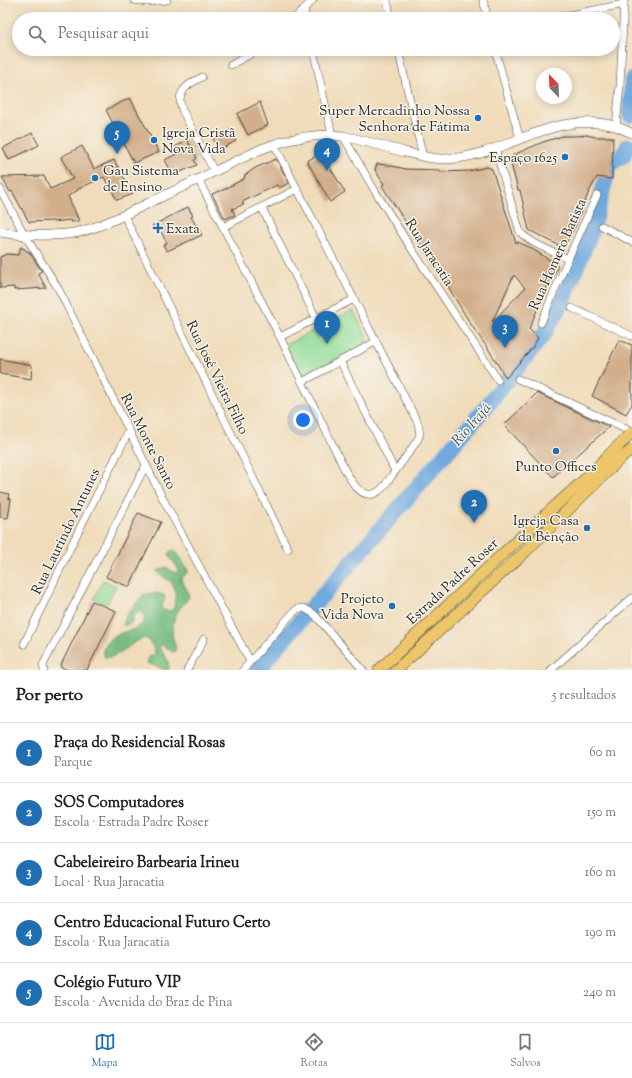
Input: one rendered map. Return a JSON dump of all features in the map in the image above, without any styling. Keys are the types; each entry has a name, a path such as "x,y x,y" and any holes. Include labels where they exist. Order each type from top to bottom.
{"main road":[{"name":"Estrada Padre Roser","path":"379,670 584,480 632,432"},
{"name":"Estrada Padre Roser","path":"396,670 526,551 622,457 632,450"}],"street":[{"path":"134,0 147,2 167,0"},
{"path":"301,12 312,0"},
{"path":"387,0 390,12"},
{"path":"483,0 486,12"},
{"path":"580,12 624,2 620,85 616,126"},
{"path":"231,65 249,56"},
{"path":"314,56 332,135"},
{"path":"400,56 423,156"},
{"path":"498,56 520,139"},
{"path":"202,77 190,84 182,92 180,100 182,110 214,171"},
{"path":"0,232 59,234 75,232 108,223 214,171 274,144 304,137 332,135 343,136 423,156 444,159 482,153 554,127 570,124 586,123 616,126 632,133"},
{"name":"Rua Jaracatia","path":"343,136 411,248 498,380"},
{"path":"198,179 280,338 346,472 359,490 364,494 369,495 378,492 418,439 420,430 418,423 274,144"},
{"path":"496,148 520,232 524,237 531,241 568,259"},
{"name":"Rua Monte Santo","path":"0,189 24,234 58,288 146,465 250,661"},
{"path":"223,227 297,189"},
{"name":"Rua Homero Batista","path":"541,324 597,195"},
{"path":"262,208 316,318"},
{"name":"Rua José Vieira Filho","path":"124,215 288,549"},
{"path":"602,226 632,242"},
{"path":"280,338 354,299"},
{"path":"572,308 632,336"},
{"path":"302,382 376,342"},
{"path":"340,361 395,471"},
{"path":"518,379 632,432"},
{"name":"Rua Laurindo Antunes","path":"24,644 129,431"},
{"path":"44,670 43,665 146,465"},
{"path":"551,670 632,598"},
{"path":"243,670 283,623 297,609 304,608 308,609 314,614 363,670"},
{"path":"187,670 204,639"}],"green space":[{"path":"353,310 370,343 302,377 285,345"},
{"path":"170,551 175,551 181,558 188,571 181,578 181,580 189,597 177,612 174,619 172,635 176,650 173,652 163,645 159,646 168,661 169,669 164,670 157,666 148,664 148,657 155,656 155,651 146,638 141,639 116,655 105,657 103,649 111,638 137,628 144,622 145,617 143,612 140,611 134,615 131,623 123,625 126,616 144,594 157,593 164,595 165,599 161,607 162,610 170,611 174,608 175,589 171,582 157,571 166,567 175,573 178,572 177,567 169,555"},
{"path":"103,580 116,586 107,604 94,599"}],"building":[{"path":"130,98 159,152 134,163 106,110"},
{"path":"260,102 268,125 248,135 237,114"},
{"path":"230,130 236,141 219,150 213,139"},
{"path":"32,133 39,145 9,160 3,148"},
{"path":"587,135 595,137 613,137 612,179 597,177 588,194 575,227 566,243 560,246 529,230 520,190 518,190 510,160 513,155 543,142 563,136"},
{"path":"187,140 197,158 194,160 197,165 173,175 165,160 178,153 175,147"},
{"path":"82,146 94,169 114,160 133,194 117,200 104,177 78,189 68,196 79,221 29,222 12,191 10,192 2,177 44,176 50,189 73,179 61,157"},
{"path":"321,153 345,192 330,202 307,161"},
{"path":"276,159 289,183 279,188 277,185 242,202 244,204 232,209 235,215 225,219 212,194 245,178 244,176 255,168"},
{"path":"377,164 406,169 440,170 440,172 469,171 487,167 492,169 516,243 518,242 529,247 556,264 558,267 548,285 529,329 538,338 532,348 506,378 382,186 384,184 375,170","holes":["514,275 525,288 492,322"]},
{"path":"188,207 193,216 191,217 202,235 167,251 163,245 167,243 161,232 157,233 152,226"},
{"path":"21,247 30,253 42,271 38,273 46,288 14,290 14,287 0,288 0,257 7,254 18,255"},
{"path":"619,340 632,345 632,404 626,414 592,396"},
{"path":"0,359 32,365 31,379 0,374"},
{"name":"Punto Offices","path":"537,393 609,427 553,477 504,425"},
{"path":"0,492 9,494 8,498 11,499 8,518 0,517"},
{"path":"138,513 161,522 129,587 106,577"},
{"path":"92,601 116,611 87,670 68,670 60,667"}],"waterway":[{"name":"Rio Irajá","path":"630,115 632,80"},
{"name":"Rio Irajá","path":"257,670 486,407 545,333 563,300 591,232 610,164 623,156 628,146"}],"place":[{"name":"Super Mercadinho Nossa Senhora de Fátima","path":"478,118"},
{"name":"Igreja Cristã Nova Vida","path":"154,140"},
{"name":"Colégio Futuro VIP","path":"117,154"},
{"name":"Espaço 1625","path":"565,157"},
{"name":"Centro Educacional Futuro Certo","path":"327,171"},
{"name":"Gau Sistema de Ensino","path":"95,178"},
{"name":"Exata","path":"158,228"},
{"name":"Praça do Residencial Rosas","path":"327,344"},
{"name":"Cabeleireiro Barbearia Irineu","path":"505,348"},
{"name":"Punto Offices","path":"556,451"},
{"name":"SOS Computadores","path":"474,523"},
{"name":"Igreja Casa da Bênção","path":"587,528"},
{"name":"Projeto Vida Nova","path":"392,606"}]}
